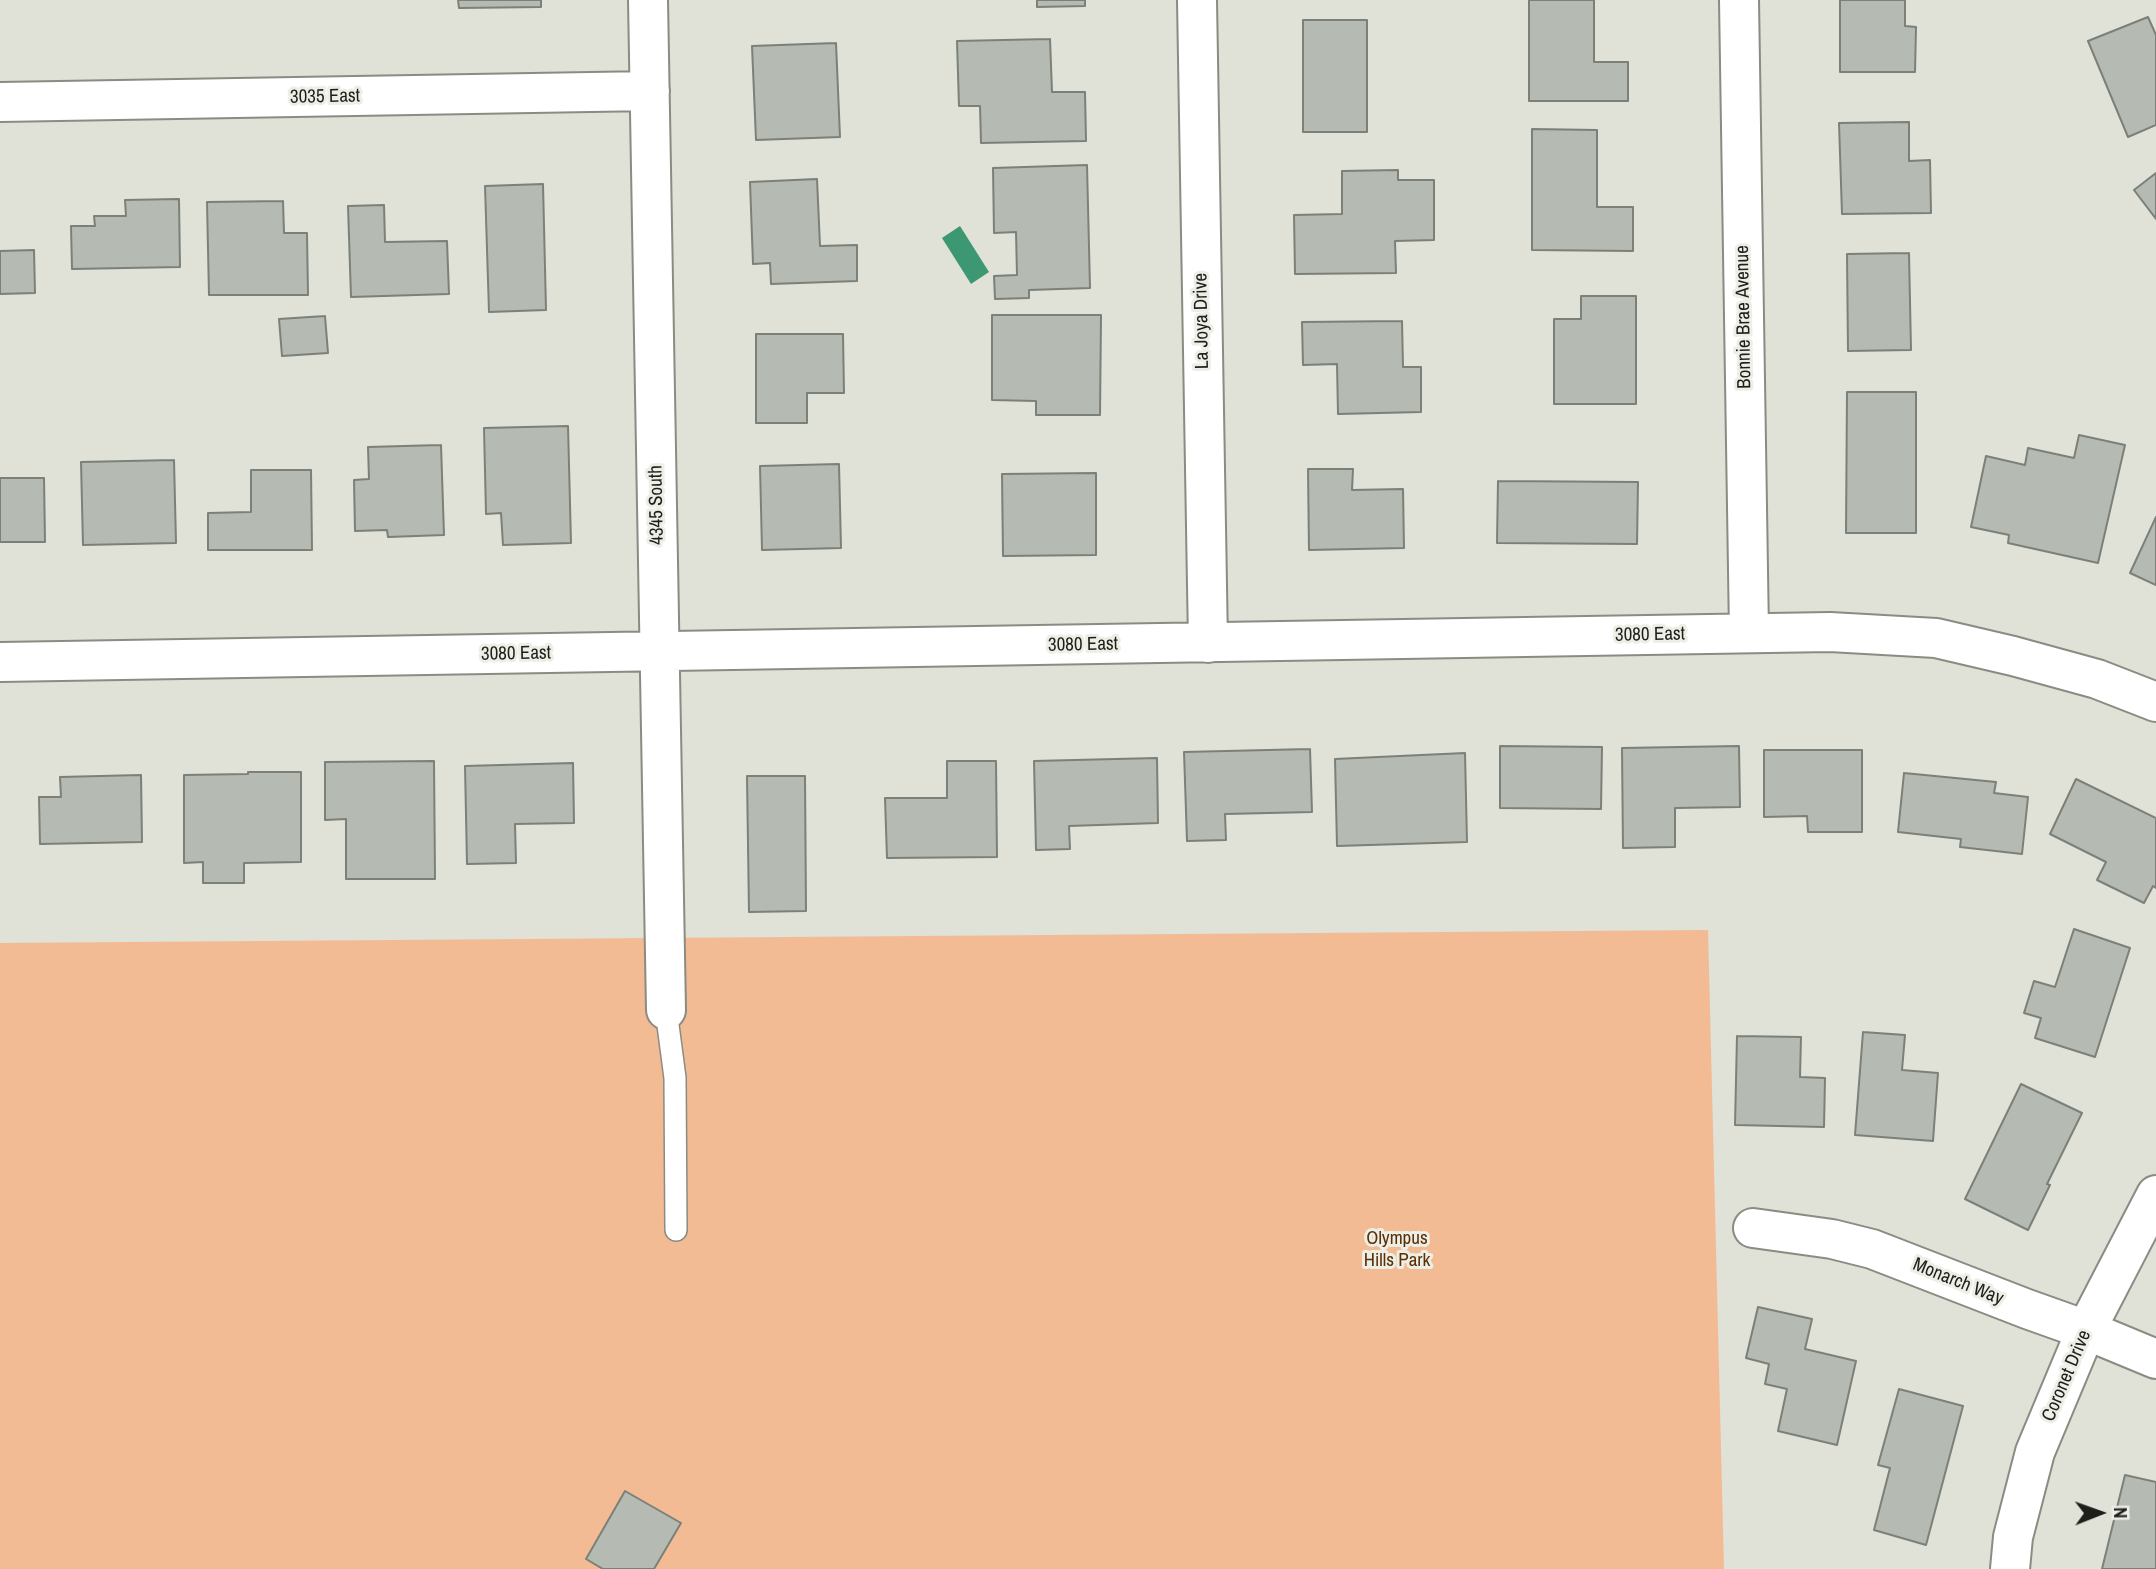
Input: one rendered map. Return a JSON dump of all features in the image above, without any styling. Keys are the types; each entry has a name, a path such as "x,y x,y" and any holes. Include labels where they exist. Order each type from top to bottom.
{"street":[{"name":"4345 South","path":"648,0 666,1010"},
{"name":"La Joya Drive","path":"1197,0 1208,643"},
{"name":"Bonnie Brae Avenue","path":"1739,0 1749,633"},
{"name":"3035 East","path":"0,102 650,91"},
{"name":"3080 East","path":"0,662 1830,632 1936,638 2097,679 2156,702"},
{"name":"Coronet Drive","path":"2010,1569 2013,1537 2035,1452 2086,1330 2156,1195"},
{"name":"Monarch Way","path":"1753,1228 1832,1239 1872,1249 2156,1359"}],"lane":[{"path":"666,1010 675,1078 677,1230"}],"green space":[{"name":"Olympus Hills Park","path":"1708,930 1724,1569 0,1569 0,943"}],"shaded area":[{"path":"960,226 989,272 971,284 942,238"}],"building":[{"path":"458,0 541,0 541,7 459,8"},
{"path":"1037,0 1085,0 1085,6 1037,7"},
{"path":"1529,0 1594,0 1594,62 1628,62 1628,101 1529,101"},
{"path":"1840,0 1905,0 1905,26 1916,27 1915,72 1840,72"},
{"path":"2148,17 2156,35 2156,125 2128,137 2088,41"},
{"path":"1303,20 1367,20 1367,132 1303,132"},
{"path":"1050,39 1052,92 1085,92 1086,141 981,143 980,106 959,106 957,41"},
{"path":"836,43 840,137 756,140 752,46"},
{"path":"1909,122 1909,161 1930,160 1931,213 1842,214 1839,123"},
{"path":"1532,129 1597,130 1597,207 1633,207 1633,251 1532,250"},
{"path":"1087,165 1090,288 1029,290 1029,298 995,299 994,276 1017,275 1016,232 994,233 993,168"},
{"path":"1398,170 1398,180 1434,180 1434,240 1395,241 1396,273 1295,274 1294,215 1342,214 1342,171"},
{"path":"2156,173 2156,219 2134,190"},
{"path":"817,179 820,246 857,245 857,281 771,284 770,263 753,264 750,182"},
{"path":"543,184 546,310 489,312 485,186"},
{"path":"179,199 180,267 72,269 71,226 95,226 94,216 126,216 125,200"},
{"path":"283,201 284,233 307,233 308,295 209,295 207,202"},
{"path":"384,205 385,242 447,241 449,294 351,297 348,206"},
{"path":"34,250 35,293 0,294 0,251"},
{"path":"1909,253 1911,350 1848,351 1847,254"},
{"path":"1581,296 1636,296 1636,404 1554,404 1554,319 1581,319"},
{"path":"992,315 1101,315 1100,415 1036,415 1036,401 992,400"},
{"path":"325,316 328,353 282,356 279,319"},
{"path":"1402,321 1403,367 1421,367 1421,412 1338,414 1337,364 1303,365 1302,322"},
{"path":"756,334 843,334 844,393 807,393 807,423 756,423"},
{"path":"1847,392 1916,392 1916,533 1846,533"},
{"path":"568,426 571,543 503,545 501,513 486,514 484,428"},
{"path":"2079,435 2125,445 2098,563 2008,543 2009,535 1971,527 1986,456 2025,465 2028,448 2074,458"},
{"path":"441,445 444,535 388,537 387,530 355,531 354,480 369,479 368,447"},
{"path":"174,460 176,543 83,545 81,462"},
{"path":"839,464 841,548 762,550 760,466"},
{"path":"1308,469 1353,469 1352,490 1403,489 1404,548 1309,550"},
{"path":"251,470 311,470 312,550 208,550 208,513 251,512"},
{"path":"1096,473 1096,555 1003,556 1002,474"},
{"path":"0,478 44,478 45,542 0,542"},
{"path":"1498,481 1638,482 1637,544 1497,543"},
{"path":"2156,517 2156,585 2130,573"},
{"path":"1500,746 1602,747 1601,809 1500,808"},
{"path":"1739,746 1740,807 1675,808 1675,847 1623,848 1622,748"},
{"path":"1310,749 1312,812 1225,814 1226,840 1187,841 1184,752"},
{"path":"1764,750 1862,750 1862,832 1808,832 1807,816 1764,817"},
{"path":"1465,753 1467,842 1337,846 1335,759"},
{"path":"1157,758 1158,823 1069,826 1070,849 1036,850 1034,761"},
{"path":"434,761 435,879 346,879 346,819 325,820 325,762"},
{"path":"947,761 996,761 997,857 887,858 885,798 947,798"},
{"path":"573,763 574,823 515,824 516,863 467,864 465,766"},
{"path":"301,772 301,862 244,863 244,883 203,883 203,862 184,863 184,775"},
{"path":"1904,773 1996,782 1994,793 2028,797 2022,854 1960,847 1961,839 1898,832"},
{"path":"141,775 142,842 40,844 39,797 61,797 60,777"},
{"path":"747,776 805,776 806,911 749,912"},
{"path":"2076,779 2156,818 2156,888 2153,886 2144,903 2097,880 2106,862 2050,834"},
{"path":"2074,929 2130,948 2095,1057 2035,1038 2041,1018 2024,1013 2034,981 2055,987"},
{"path":"1863,1032 1905,1035 1902,1070 1938,1073 1933,1141 1855,1135"},
{"path":"1737,1036 1801,1037 1800,1077 1825,1078 1824,1127 1735,1125"},
{"path":"2021,1084 2082,1113 2028,1230 1965,1199"},
{"path":"1758,1307 1812,1319 1805,1349 1856,1361 1837,1445 1778,1431 1787,1389 1765,1384 1769,1364 1746,1358"},
{"path":"1899,1389 1963,1406 1926,1545 1874,1530 1890,1468 1878,1465"},
{"path":"2125,1475 2156,1482 2156,1569 2102,1569"},
{"path":"625,1491 681,1523 654,1569 603,1569 586,1559"}]}
